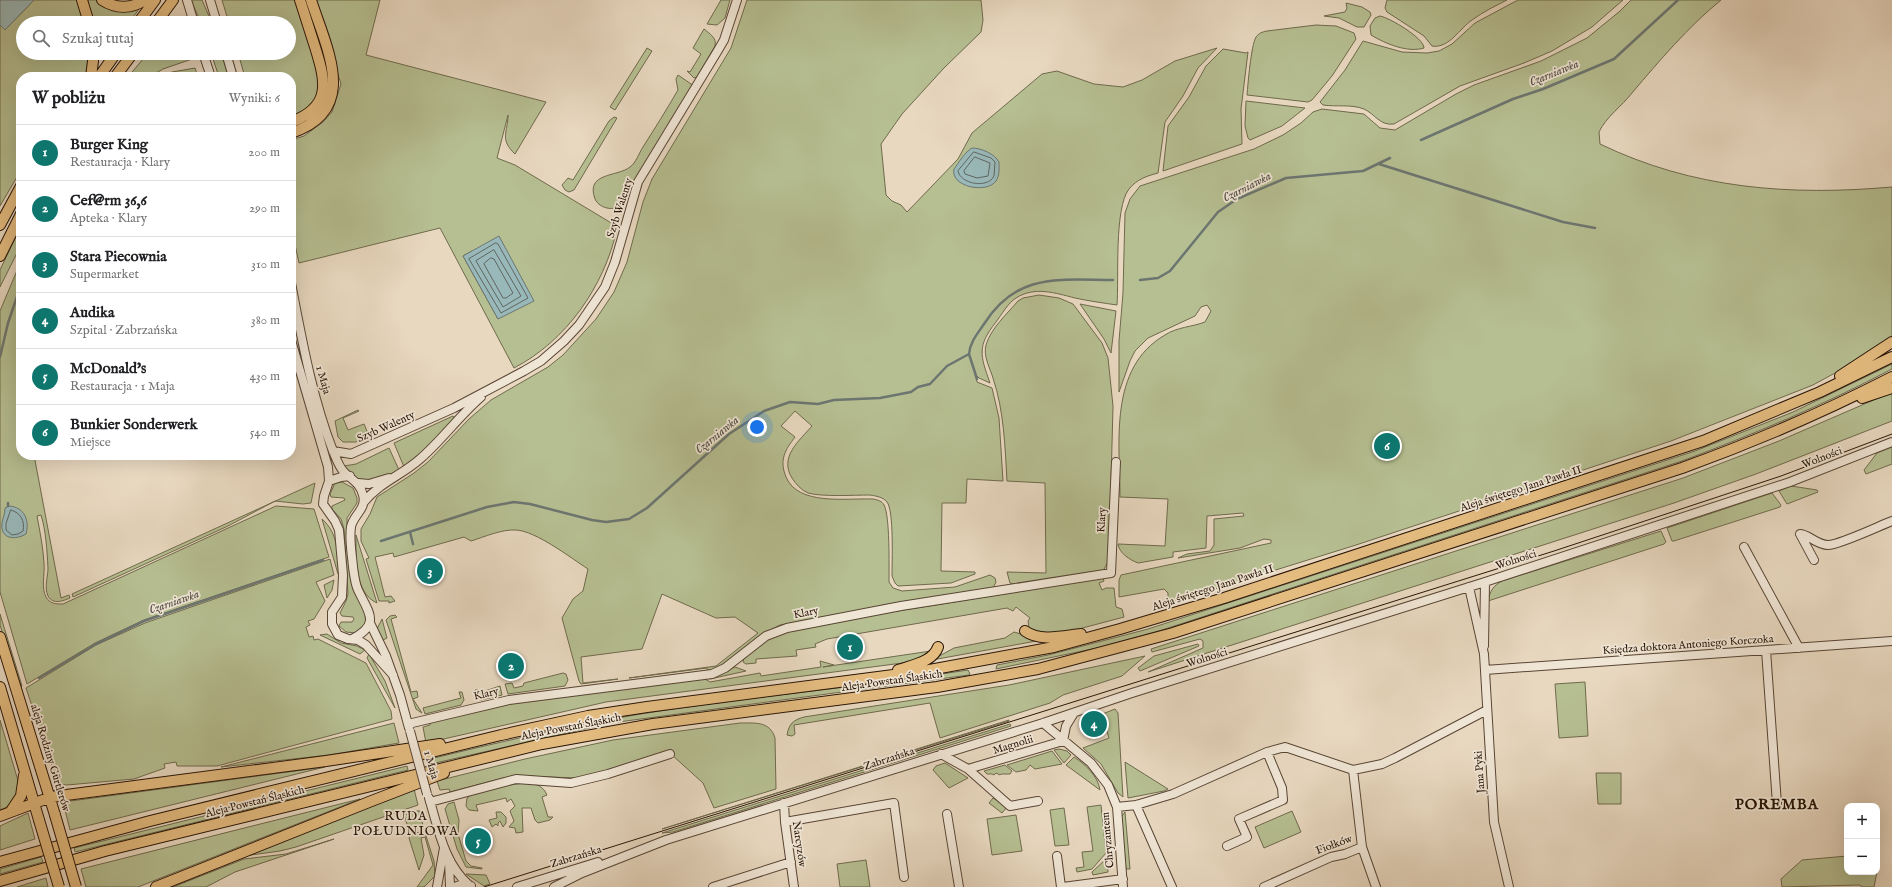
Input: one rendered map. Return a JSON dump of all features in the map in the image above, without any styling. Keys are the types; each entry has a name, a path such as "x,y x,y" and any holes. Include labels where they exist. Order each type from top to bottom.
{"main road":[{"path":"82,0 87,16"},
{"path":"102,0 112,5 130,7 145,0"},
{"path":"143,16 155,0"},
{"path":"296,120 304,117 312,111 318,104 323,90 322,70 300,0"},
{"path":"296,131 305,128 320,117 332,100 333,90 330,62 311,0"},
{"path":"161,16 171,3"},
{"path":"92,72 93,60"},
{"path":"103,72 111,60"},
{"path":"119,72 128,60"},
{"path":"0,225 16,195"},
{"path":"0,256 16,224"},
{"path":"1794,403 1892,342"},
{"name":"Aleja świętego Jana Pawła II","path":"1149,621 1637,464 1703,441 1794,403 1892,357"},
{"path":"1809,418 1892,377"},
{"path":"1809,418 1892,388"},
{"name":"Aleja Powstań Śląskich","path":"0,881 105,851 550,743 653,724 937,687 1038,669 1154,638 1682,468 1743,446 1809,418"},
{"name":"Aleja Powstań Śląskich","path":"0,862 150,821 501,735 588,716 874,678 990,660 1054,647 1149,621"},
{"path":"1025,631 1037,637 1059,637 1120,629"},
{"name":"aleja Rodziny Gürtlerów","path":"0,637 51,797 76,887"},
{"path":"874,678 928,659 934,654 938,647"},
{"path":"0,687 59,887"},
{"path":"0,816 34,802 51,797 326,761 501,735"},
{"path":"156,887 369,802 488,757"},
{"path":"11,811 21,796 25,770"}],"street":[{"path":"187,0 192,16"},
{"path":"210,0 215,16"},
{"name":"Szyb Walenty","path":"333,451 351,454 490,390 541,361 564,341 579,325 605,287 615,262 638,182 721,46 737,0"},
{"path":"205,60 209,72"},
{"path":"228,60 232,72"},
{"name":"1 Maja","path":"296,309 307,364 333,451 344,472 358,483"},
{"name":"1 Maja","path":"296,357 327,461 329,481 323,504 335,521 339,530 343,585 342,597 332,612 332,624 338,635 366,645 393,675"},
{"name":"Szyb Walenty","path":"364,502 372,493 392,477 421,458 461,416 490,390"},
{"name":"Wolności","path":"1143,689 1485,582 1785,484 1892,442"},
{"name":"Klary","path":"409,728 509,700 712,674 725,668 766,636 787,628 881,610 1111,573 1116,462"},
{"path":"329,481 350,476"},
{"name":"Szyb Walenty","path":"358,483 369,484 392,477"},
{"path":"358,483 364,502"},
{"name":"1 Maja","path":"364,502 361,510 353,522 351,540 356,585 369,611 370,623 393,675 444,848 449,860 463,880 471,886"},
{"path":"1814,560 1800,534 1803,534 1813,541 1830,545 1892,521"},
{"path":"1744,547 1798,648"},
{"name":"Jana Pyki","path":"1485,582 1484,654 1494,822 1509,887"},
{"name":"Jana Pyki","path":"1469,587 1484,654"},
{"path":"352,639 364,632 370,623"},
{"name":"Księdza doktora Antoniego Korczoka","path":"1485,670 1892,641"},
{"path":"1766,650 1777,804"},
{"name":"Zabrzańska","path":"517,887 1074,713 1143,689"},
{"path":"1117,807 1136,805 1173,794 1267,752 1285,747 1353,770 1365,768 1395,758 1487,710"},
{"path":"1063,741 1066,726 1074,713"},
{"name":"Chryzantem","path":"1042,723 1091,763 1108,785 1117,807 1123,883"},
{"name":"Magnolii","path":"968,769 1063,741"},
{"path":"1227,846 1247,837 1239,819 1283,800 1282,788 1267,752"},
{"path":"430,802 516,779 571,782 608,774 670,754"},
{"path":"941,754 968,769 1010,806 1038,801"},
{"name":"Fiołków","path":"1264,887 1331,857 1362,847 1353,770"},
{"path":"785,822 894,803 904,877"},
{"name":"Narcyzów","path":"784,804 794,887"},
{"path":"1136,805 1172,887"},
{"path":"947,814 959,887"},
{"path":"1362,847 1376,887"},
{"path":"437,887 444,848"},
{"name":"Zabrzańska","path":"554,887 582,873 641,849"},
{"path":"1057,856 1062,887 1123,883"},
{"name":"1 Maja","path":"449,860 450,887"},
{"path":"713,887 791,862"},
{"path":"454,887 471,886"}],"green space":[{"path":"34,0 77,0 83,16 19,16"},
{"path":"86,0 96,0 102,5 139,9 134,16 92,16"},
{"path":"191,0 202,0 209,16 198,16"},
{"path":"222,0 296,0 318,69 320,87 312,106 296,116 296,72 244,72 240,60 296,60 296,16 227,16"},
{"path":"315,0 380,0 366,55 546,102 515,154 510,149 506,140 508,115 497,158 515,165 613,224 617,229 611,251 603,271 580,310 566,327 533,357 514,368 440,228 299,263 296,249 296,138 304,136 323,122 332,112 341,84","holes":["472,251 498,319 463,256"]},
{"path":"721,0 730,0 725,18 717,25 707,24"},
{"path":"747,0 981,0 983,20 981,32 944,68 902,114 881,144 886,195 892,201 901,205 907,212 958,159 972,133 1042,74 1057,71 1094,84 1123,87 1142,80 1175,61 1217,48 1198,68 1183,96 1165,122 1158,173 1139,180 1129,189 1124,198 1119,227 1117,305 1038,291 1023,294 1010,303 1005,309 990,330 983,344 982,358 990,383 979,378 975,374 977,382 992,388 999,418 1003,481 967,479 966,503 942,503 941,571 975,572 975,574 951,583 898,586 892,576 892,526 891,515 887,502 877,496 870,495 821,495 808,493 803,490 792,478 788,463 792,450 812,426 795,411 781,426 795,437 788,446 784,456 783,465 786,477 792,486 801,493 824,498 873,499 880,501 883,504 886,511 888,530 889,582 893,588 902,591 955,587 990,575 995,578 996,582 993,588 780,625 761,636 727,662 708,671 707,668 629,678 716,666 758,633 735,617 716,618 662,594 642,649 581,657 583,683 618,679 581,684 562,618 573,599 583,591 588,569 533,535 511,530 471,541 464,537 394,557 393,553 375,557 385,597 391,596 395,601 389,603 389,601 379,601 366,559 369,558 361,541 361,529 370,514 377,497 428,462 469,419 491,400 548,367 563,355 596,319 614,292 627,262 643,202 652,179 731,48"},
{"path":"1387,0 1507,0 1476,17 1449,41 1438,46 1432,46 1424,36 1387,12 1385,8"},
{"path":"1518,0 1623,0 1592,27 1552,51 1524,63 1460,86 1394,124 1385,123 1368,111 1359,107 1323,105 1320,102 1345,70 1363,41 1402,52 1427,53 1439,51 1452,44 1475,23"},
{"path":"1631,0 1721,0 1697,21 1610,116 1599,132 1600,144 1635,159 1671,171 1706,180 1743,186 1816,190 1854,190 1892,187 1892,340 1813,385 1671,441 1356,545 1173,602 1168,600 1168,593 1164,589 1119,597 1119,580 1121,575 1271,543 1271,540 1264,539 1240,548 1178,558 1187,554 1210,551 1214,545 1214,519 1244,516 1243,513 1207,516 1206,548 1173,552 1173,557 1138,563 1125,556 1120,550 1118,544 1165,546 1168,499 1120,497 1119,431 1121,408 1126,387 1134,367 1147,349 1170,332 1205,322 1211,311 1207,305 1201,307 1195,316 1148,338 1135,351 1119,392 1119,341 1123,293 1125,213 1130,199 1140,186 1254,149 1283,135 1301,123 1313,112 1322,109 1364,114 1380,128 1395,130 1474,85 1541,61 1587,38"},
{"path":"1346,3 1362,7 1370,12 1371,15 1364,27 1357,27 1339,18 1324,16 1345,12 1347,8"},
{"path":"1380,16 1398,24 1413,34 1423,44 1424,48 1411,49 1397,47 1383,42 1371,35 1370,26 1375,18"},
{"path":"16,19 16,60 89,60 87,72 16,72 16,179 0,206 0,25 5,30"},
{"path":"1316,25 1336,26 1354,33 1356,39 1332,76 1312,100 1308,102 1247,95 1251,56 1256,37 1267,31"},
{"path":"704,29 714,38 715,46 697,77 694,78 687,71 690,72 701,54 693,48"},
{"path":"647,48 652,51 615,110 610,107"},
{"path":"1223,49 1246,53 1248,52 1241,109 1242,144 1163,171 1168,126 1189,97 1206,66"},
{"path":"142,60 189,60 158,72 132,72"},
{"path":"213,60 224,60 228,72 217,72"},
{"path":"195,68 196,72 172,72"},
{"path":"678,75 694,86 632,185 625,202 614,208 601,206 595,199 593,190 595,184 604,177 625,170 634,163 678,90 676,79"},
{"path":"1246,101 1305,108 1282,126 1250,140 1248,138 1245,126"},
{"path":"614,117 617,118 574,190 569,192 565,190 562,185 568,178 573,180 609,121"},
{"path":"16,236 16,255 0,287 0,270"},
{"path":"16,273 16,460 35,460 61,598 69,595 70,598 61,601 53,601 48,596 46,589 48,568 47,548 41,515 37,516 44,557 44,589 46,597 49,601 56,604 63,604 276,506 314,509 329,557 144,620 95,643 27,684 0,592 0,311"},
{"path":"1039,295 1059,298 1073,304 1102,343 1108,358 1113,406 1109,560 1103,571 1013,584 1010,583 1007,572 1046,573 1045,483 1007,481 1005,442 1000,403 986,358 985,349 988,339 995,327 1018,301 1023,298"},
{"path":"1080,304 1116,311 1111,353 1104,339"},
{"path":"1892,364 1892,369 1815,407 1762,430 1682,461 1162,630 1097,648 996,669 997,665 1048,655 1148,629 1695,451 1793,412"},
{"path":"1892,392 1892,421 1756,474 1674,503 1148,672 1203,648 1203,641 1200,639 1152,652 1151,649 1683,478 1779,441"},
{"path":"358,410 359,411 343,418 348,430 364,424 369,436 356,442 343,442 338,437 335,421"},
{"path":"453,416 455,418 431,445 404,467 394,443"},
{"path":"1892,447 1892,464 1866,474 1864,470 1877,453"},
{"path":"389,448 399,470 385,477 370,481 360,481 344,466 356,464"},
{"path":"342,482 353,488 357,498 357,503 347,518 347,537 351,580 367,615 365,626 356,633 346,632 339,626 341,622 352,622 354,619 353,617 342,616 340,613 348,594 344,529 341,519 332,509 332,506 345,500 344,498 331,497 330,494 335,483"},
{"path":"315,483 311,503 303,504 275,501"},
{"path":"1791,486 1817,490 1818,492 1787,504 1779,491"},
{"path":"1772,493 1781,505 1780,507 1672,541 1667,528"},
{"path":"271,503 228,526 73,597 72,594"},
{"path":"322,519 332,531 334,537 339,574 338,574"},
{"path":"1661,531 1666,542 1664,544 1488,601 1492,589 1502,581"},
{"path":"356,535 377,603 369,598 360,583 356,553"},
{"path":"330,559 334,575 316,582 325,601 314,619 308,621 310,625 306,627 309,637 313,636 314,640 318,639 366,663 391,711 392,719 217,766 177,766 176,762 164,764 165,768 134,779 67,785 60,784 57,781 26,688 96,645 145,623"},
{"path":"1103,578 1104,581 1099,583 1102,590 1106,588 1114,588 1116,607 1122,609 1124,617 1060,634 1039,633 1029,628 1028,621 1030,618 1016,607 1013,611 1007,608 827,639 815,644 816,647 796,650 797,656 756,659 756,663 746,664 743,662 744,658 766,641 782,633 879,614"},
{"path":"334,580 332,590 327,598 324,585"},
{"path":"0,614 22,686 19,688 0,625"},
{"path":"395,615 397,617 391,619 411,692 417,691 418,697 413,699 422,713 416,709 386,620 390,616"},
{"path":"382,619 387,638 381,641 377,629"},
{"path":"1014,632 1042,640 932,660 954,648 1005,638"},
{"path":"327,634 341,643 357,646 365,650 360,654 320,635"},
{"path":"1198,644 1199,646 1140,671 1138,668 1154,656"},
{"path":"931,651 910,662 606,702 426,743 423,727 430,725 430,722 522,701 705,679 710,682 760,673 761,676 821,667 820,661 834,665 823,667"},
{"path":"369,654 385,681 395,708 367,658"},
{"path":"1145,656 1122,676 1063,695 1050,703 940,738 930,703 794,725 795,734 792,736 787,735 792,723 804,717 1009,685"},
{"path":"735,667 746,671 710,679 710,678"},
{"path":"968,670 969,675 611,723 431,764 430,759 547,732 636,715"},
{"path":"563,673 566,674 568,680 565,686 508,694 505,684 512,683 514,688 523,686 524,683"},
{"path":"1585,682 1588,736 1559,738 1555,684"},
{"path":"500,686 502,695 481,700 477,697 475,690 478,690 479,693"},
{"path":"459,692 462,692 464,700 461,705 425,714 423,708 461,698"},
{"path":"1115,709 1118,713 1123,797 1118,793 1101,764 1083,748 1109,738 1103,718 1096,720 1095,717"},
{"path":"0,720 19,788 14,800 0,811"},
{"path":"1009,720 1009,721 662,829"},
{"path":"394,723 399,743 329,755 221,767"},
{"path":"740,723 761,724 770,728 773,732 775,738 776,789 714,808 703,783 672,755 671,750 616,768 577,778 526,776 503,778 450,792 449,789 440,790 437,781 525,759 613,740"},
{"path":"1010,724 1011,726 673,832 662,833"},
{"path":"1059,749 1067,751 1071,755 1064,763 1054,750"},
{"path":"1052,751 1062,764 1035,769 1030,765 1026,770 1016,772 1007,765"},
{"path":"1074,757 1094,775 1100,790 1066,765"},
{"path":"1125,762 1168,789 1128,798"},
{"path":"945,763 968,778 949,788 933,770 936,766"},
{"path":"1005,765 1012,771 1010,774 1000,775 996,773 994,775 987,774 984,771"},
{"path":"407,766 408,770 75,852 74,848"},
{"path":"325,767 70,830 63,802"},
{"path":"1596,773 1621,773 1621,804 1598,804"},
{"path":"528,783 537,785 544,789 547,795 542,797 548,817 553,817 550,820 538,823 535,820 531,808 522,808 523,832 516,833 515,828 509,827 514,821 510,811 515,806 511,799 507,802 506,798 476,805 478,811 469,810 466,806 467,798 487,789"},
{"path":"414,789 418,805 296,847 280,851 244,856"},
{"path":"993,798 1007,807 1002,813 989,803"},
{"path":"360,799 138,887 86,887 81,869"},
{"path":"454,802 459,820 458,834 466,861 471,866 482,869 466,867 457,849 445,809 448,804"},
{"path":"1101,805 1106,853 1092,869 1077,872 1076,868 1084,867 1082,852 1093,851 1087,807"},
{"path":"1064,808 1069,845 1055,846 1050,810"},
{"path":"420,811 423,826 409,830 404,815"},
{"path":"1292,811 1301,832 1264,848 1255,827"},
{"path":"496,812 501,812 506,817 506,823 503,827 500,821 498,826 496,824 492,827 489,820 497,818"},
{"path":"1125,812 1130,869 1126,869 1121,817"},
{"path":"28,813 35,839 0,850 0,826"},
{"path":"1016,815 1022,851 992,855 987,819"},
{"path":"420,832 426,836 434,861 435,876 424,887 417,887 433,865 425,837 421,838 424,855 419,870 409,838 411,834"},
{"path":"334,839 235,872 206,887 173,887 244,859 286,854"},
{"path":"1844,856 1844,875 1876,875 1874,887 1863,887 1859,885 1782,887 1781,879 1802,860"},
{"path":"41,857 43,862 0,874 0,869"},
{"path":"1107,858 1108,872 1093,875 1092,872"},
{"path":"866,860 870,887 840,887 837,864"},
{"path":"466,874 486,875 490,884 484,886"},
{"path":"46,878 48,887 17,887"}],"water":[{"path":"0,0 34,0 19,16 16,16 16,19 5,30 0,25"},
{"path":"972,148 987,152 994,156 999,162 998,176 996,181 991,185 978,188 970,187 963,184 954,175 954,169"},
{"path":"499,236 534,301 498,319 463,256"},
{"path":"9,506 19,509 25,515 27,524 26,534 13,538 6,536 4,533 2,523 5,508"}],"waterway":[{"name":"Czarniawka","path":"1421,140 1513,99 1543,89 1614,59 1678,0"},
{"name":"Czarniawka","path":"1140,280 1158,278 1170,271 1218,212 1237,199 1286,178 1363,171 1390,158"},
{"path":"1379,164 1563,222 1595,228"},
{"name":"Czarniawka","path":"381,541 487,507 514,502 530,504 592,520 606,522 629,519 647,508 729,434 764,411 790,402 818,404 834,400 880,398 911,392 918,387 930,384 947,366 969,354 977,334 997,307 1010,295 1025,287 1041,282 1057,280 1113,280"},
{"path":"0,357 8,323 16,300"},
{"path":"969,354 977,379"},
{"path":"410,532 413,544"},
{"name":"Czarniawka","path":"39,678 96,644 144,621 323,560"}],"tram line":[{"path":"484,887 1554,551 1781,476 1892,434"}],"place":[{"name":"Bunkier Sonderwerk","path":"1387,446"},
{"name":"Stara Piecownia","path":"430,571"},
{"name":"Burger King","path":"850,647"},
{"name":"Cef@rm 36,6","path":"511,666"},
{"name":"Audika","path":"1094,724"},
{"name":"McDonald's","path":"478,841"}],"district":[{"name":"POREMBA","path":"1777,804"},
{"name":"RUDA POŁUDNIOWA","path":"406,824"}]}
